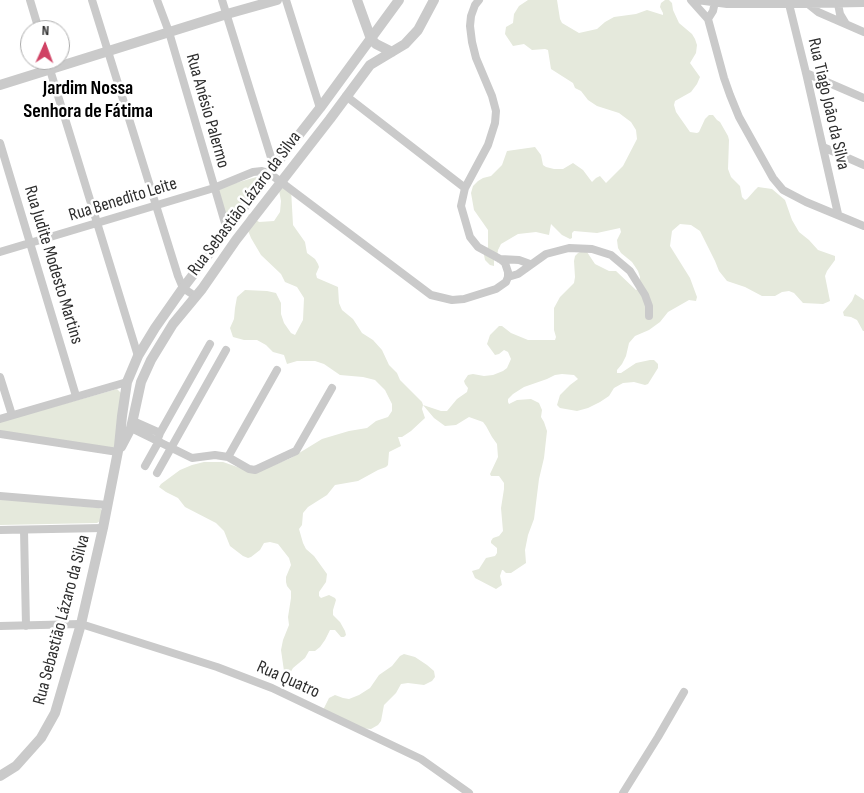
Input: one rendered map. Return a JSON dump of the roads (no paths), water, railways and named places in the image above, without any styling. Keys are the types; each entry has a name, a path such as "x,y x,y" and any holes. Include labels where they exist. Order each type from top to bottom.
{"street":[{"path":"30,0 36,20"},
{"path":"92,0 183,288 195,296"},
{"name":"Rua Anésio Palermo","path":"157,0 169,32 227,230"},
{"path":"222,0 270,172 279,184 430,295 452,300 464,299 496,289 506,282 508,277 505,263 478,248 470,237 461,206 466,188 488,145 496,111 472,42 471,16 475,5 480,0"},
{"path":"70,60 108,51 277,0"},
{"path":"286,0 320,108"},
{"path":"358,0 371,38 376,44 392,52"},
{"name":"Rua Sebastião Lázaro da Silva","path":"0,776 16,766 41,738 55,713 81,624 119,449 127,382 138,356 183,288 320,108 399,0"},
{"name":"Rua Sebastião Lázaro da Silva","path":"119,449 132,424 141,382 151,360 173,324 202,289 236,240 370,65 405,44 418,30 434,0"},
{"path":"691,0 708,19 730,95 739,117 768,171 783,190 806,202 864,226"},
{"path":"697,0 727,4 789,2 808,4 864,3"},
{"path":"708,19 713,11 715,2"},
{"name":"Rua Tiago João da Silva","path":"789,2 838,214"},
{"path":"808,4 818,12 864,32"},
{"path":"838,4 840,14 846,24"},
{"path":"0,85 36,70"},
{"path":"50,70 138,356"},
{"path":"806,73 864,98"},
{"path":"346,96 466,188"},
{"name":"Rua Judite Modesto Martins","path":"0,143 76,396"},
{"path":"823,147 864,165"},
{"name":"Rua Benedito Leite","path":"0,252 214,188 253,172 270,172"},
{"path":"508,277 518,274 546,254 569,248 592,249 611,255 630,271 645,295 649,306 649,316"},
{"path":"500,259 520,260 530,264"},
{"path":"145,466 210,344"},
{"path":"157,473 226,350"},
{"path":"228,457 277,370"},
{"path":"0,377 12,414"},
{"path":"0,419 127,382"},
{"path":"132,424 192,458 215,455 228,457 249,469 255,470 296,450 332,388"},
{"path":"0,434 119,449"},
{"path":"0,496 108,505"},
{"path":"0,530 103,528"},
{"path":"24,530 26,626"},
{"name":"Rua Quatro","path":"0,626 81,624 217,667 272,688 421,759 469,793"},
{"path":"623,793 684,692"}],"district":[{"name":"Jardim Nossa Senhora de Fátima","path":"88,100"}]}
